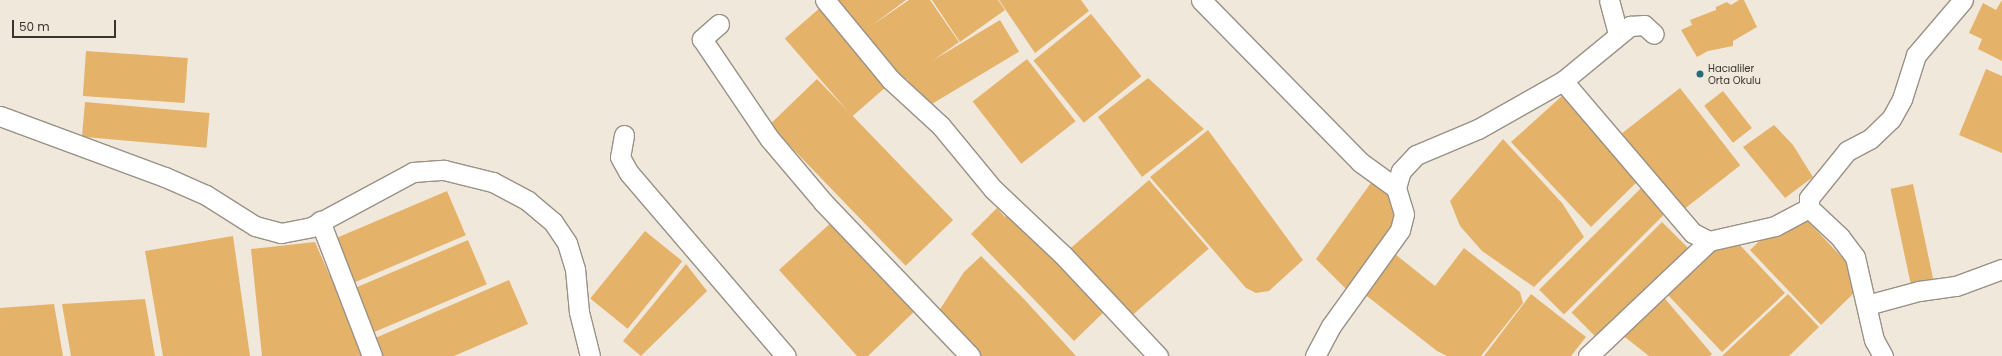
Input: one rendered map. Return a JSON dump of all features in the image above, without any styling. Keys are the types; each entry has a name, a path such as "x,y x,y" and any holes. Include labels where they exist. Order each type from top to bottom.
{"street":[{"path":"825,0 891,80 941,126 993,189 1063,255 1158,356"},
{"path":"1201,0 1360,162 1396,188"},
{"path":"1609,0 1618,33"},
{"path":"1883,356 1874,340 1855,256 1840,236 1809,208 1809,198 1826,173 1847,151 1870,139 1891,119 1902,99 1916,55 1963,0"},
{"path":"719,24 702,38 769,138 824,202 970,356"},
{"path":"1315,356 1331,326 1400,230 1404,214 1396,188 1401,171 1416,155 1478,129 1564,81 1618,33 1630,26 1644,25 1654,34"},
{"path":"1564,81 1693,233 1709,241"},
{"path":"0,116 172,180 206,195 255,226 281,233 320,221 413,172 444,170 493,182 528,201 553,222 567,243 576,269 579,312 590,356"},
{"path":"624,135 620,157 630,174 786,356"},
{"path":"1588,356 1709,241 1775,226 1809,208"},
{"path":"320,221 372,356"},
{"path":"1867,305 1919,291 1956,286 2002,269"}],"building":[{"path":"835,0 906,0 871,26 909,0 930,0 959,42 900,84 863,31"},
{"path":"932,0 998,0 1005,10 960,42"},
{"path":"999,0 1081,0 1089,11 1035,53"},
{"path":"1739,0 1744,0 1757,27 1733,41 1733,46 1708,51 1697,57 1681,30 1692,25 1690,20 1716,10 1716,7 1727,2 1731,5"},
{"path":"2002,0 2002,61 1978,49 1982,39 1969,33 1983,3 1996,10"},
{"path":"821,7 889,85 852,116 785,38"},
{"path":"1091,14 1141,76 1084,123 1033,61"},
{"path":"1000,20 1019,52 925,108 906,77"},
{"path":"86,51 188,58 185,103 83,96"},
{"path":"1027,59 1076,121 1021,164 973,101"},
{"path":"1986,69 2002,76 2002,153 1959,135"},
{"path":"1148,78 1204,129 1142,177 1098,117"},
{"path":"817,79 953,220 906,266 770,125"},
{"path":"1680,88 1740,165 1679,213 1619,136"},
{"path":"1723,91 1752,128 1733,143 1704,106"},
{"path":"1562,96 1569,99 1642,177 1591,227 1511,142"},
{"path":"85,102 210,113 206,148 82,137"},
{"path":"1774,125 1793,145 1813,177 1785,198 1743,147"},
{"path":"1208,130 1303,260 1269,291 1256,293 1246,288 1150,177"},
{"path":"1503,139 1562,203 1584,237 1534,287 1482,251 1460,226 1450,201"},
{"path":"1149,180 1209,249 1128,319 1068,250"},
{"path":"1373,180 1390,191 1397,222 1348,291 1316,259"},
{"path":"1913,184 1934,285 1912,290 1891,189"},
{"path":"1641,188 1666,213 1564,315 1539,290"},
{"path":"447,191 466,235 350,284 331,240"},
{"path":"997,208 1005,217 1012,210 1107,309 1074,341 971,234"},
{"path":"1805,218 1851,267 1855,292 1821,325 1750,250 1770,231"},
{"path":"834,220 918,308 868,356 857,356 779,270"},
{"path":"1662,222 1689,249 1598,339 1571,313"},
{"path":"645,231 682,261 628,329 590,299"},
{"path":"233,236 250,356 163,356 145,251"},
{"path":"468,240 487,284 371,333 352,289"},
{"path":"315,242 365,356 262,356 251,249"},
{"path":"1738,243 1785,293 1722,352 1665,292 1709,251"},
{"path":"1464,248 1520,292 1523,303 1481,356 1447,356 1437,351 1363,293 1395,254 1435,286"},
{"path":"981,256 1024,299 1076,356 976,356 937,314 964,272"},
{"path":"686,264 707,291 641,356 623,341"},
{"path":"509,280 528,324 454,356 381,356 373,339"},
{"path":"1531,294 1586,337 1571,356 1484,356"},
{"path":"1661,294 1712,354 1710,356 1649,356 1621,334"},
{"path":"1788,294 1819,327 1789,356 1722,356"},
{"path":"145,299 155,356 71,356 62,304"},
{"path":"54,304 63,356 0,356 0,308"}],"place":[{"name":"Hacıaliler Orta Okulu","path":"1700,74"}]}
